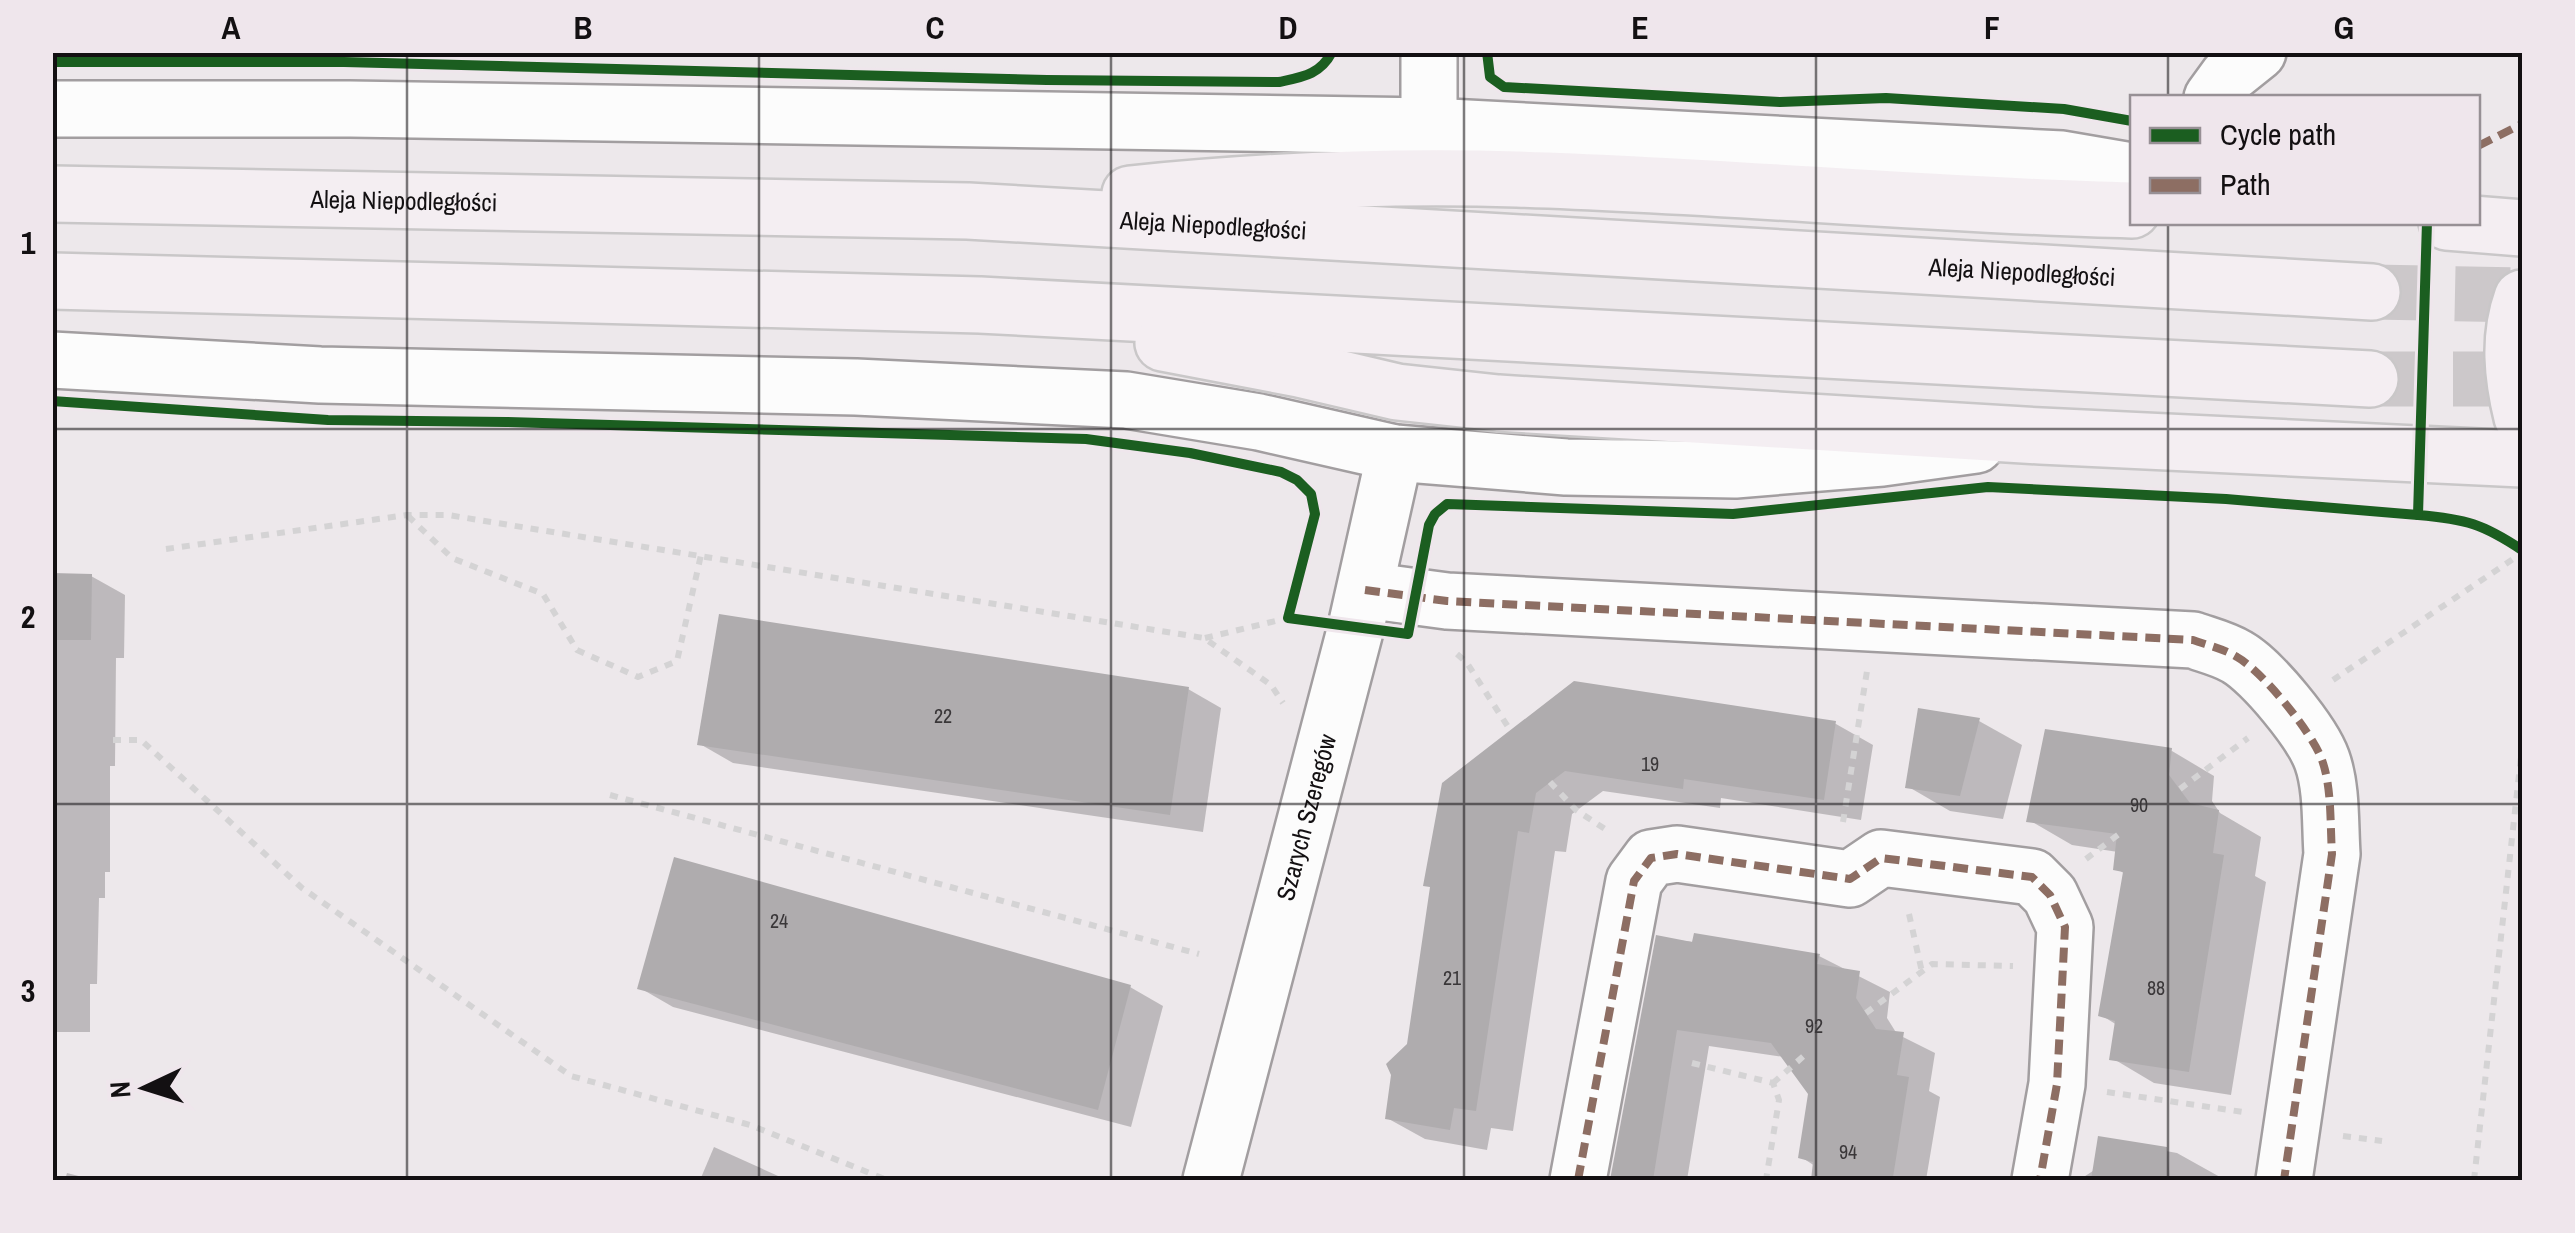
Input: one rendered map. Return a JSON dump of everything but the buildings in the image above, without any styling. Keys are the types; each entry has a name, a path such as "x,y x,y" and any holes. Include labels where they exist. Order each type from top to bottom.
{"main road":[{"path":"968,211 1240,182 1515,179 2005,207 2130,210"},
{"name":"Aleja Niepodległości","path":"52,194 968,211 2372,292"},
{"path":"2480,225 2522,228"},
{"path":"52,281 980,305 2370,379"},
{"path":"2522,298 2515,318 2512,367 2522,418"},
{"path":"980,305 1397,392 1498,403 2041,436 2522,459"}],"street":[{"path":"1428,52 1429,126"},
{"path":"2214,95 2228,76 2258,52"},
{"path":"52,109 350,109 1429,126 2062,159 2130,171"},
{"path":"52,360 320,375 856,388 1126,400 1259,422 1394,454 1566,466 1735,470 1882,458 2041,436"},
{"name":"Szarych Szeregów","path":"1210,1180 1366,590 1394,454"},
{"path":"1366,590 1448,601 2193,640 2239,658 2266,682 2322,759 2332,854 2284,1180"},
{"path":"1578,1180 1634,882 1651,858 1677,854 1850,880 1882,858 2032,877 2050,895 2065,927 2056,1084 2040,1180"}],"path":[{"path":"166,548 408,515 448,515 1204,638 1288,618"},
{"path":"408,515 452,558 543,594 577,650 638,677 677,662 701,555"},
{"path":"2180,789 2288,710 2522,552"},
{"path":"1834,877 1875,624"},
{"path":"1204,638 1271,685 1320,762"},
{"path":"1454,652 1467,663 1510,730"},
{"path":"114,740 141,740 302,888 570,1076 750,1125 887,1180"},
{"path":"2474,1180 2522,748"},
{"path":"1550,782 1576,810 1651,858"},
{"path":"610,795 1200,954"},
{"path":"1866,1013 1932,964 2063,968"},
{"path":"1772,1083 1806,1054"},
{"path":"1692,1063 1772,1083"},
{"path":"1766,1180 1778,1100 1772,1083"},
{"path":"2056,1084 2294,1120"}],"tunnel":[{"path":"2372,292 2522,295"},
{"path":"2370,379 2522,379"}],"marked path":[{"path":"2480,145 2522,124"},
{"path":"1365,590 1447,601 2193,640 2237,657 2272,688 2308,734 2322,760 2329,794 2332,854 2284,1180"},
{"path":"1578,1180 1634,881 1651,858 1677,854 1850,879 1881,858 2032,877 2050,895 2065,927 2057,1084 2040,1180"}],"cycle path":[{"path":"52,62 344,62 1279,82 1316,70 1332,52"},
{"path":"1487,52 1490,77 1504,87 1780,102 1886,98 2064,109 2130,121"},
{"path":"2427,225 2418,515 2473,524 2522,550"},
{"path":"52,401 328,420 1086,439 1190,453 1281,472 1297,480 1311,494 1315,514 1288,618 1408,634 1429,525 1447,504 1733,514 1988,487 2226,499 2418,515"}]}
